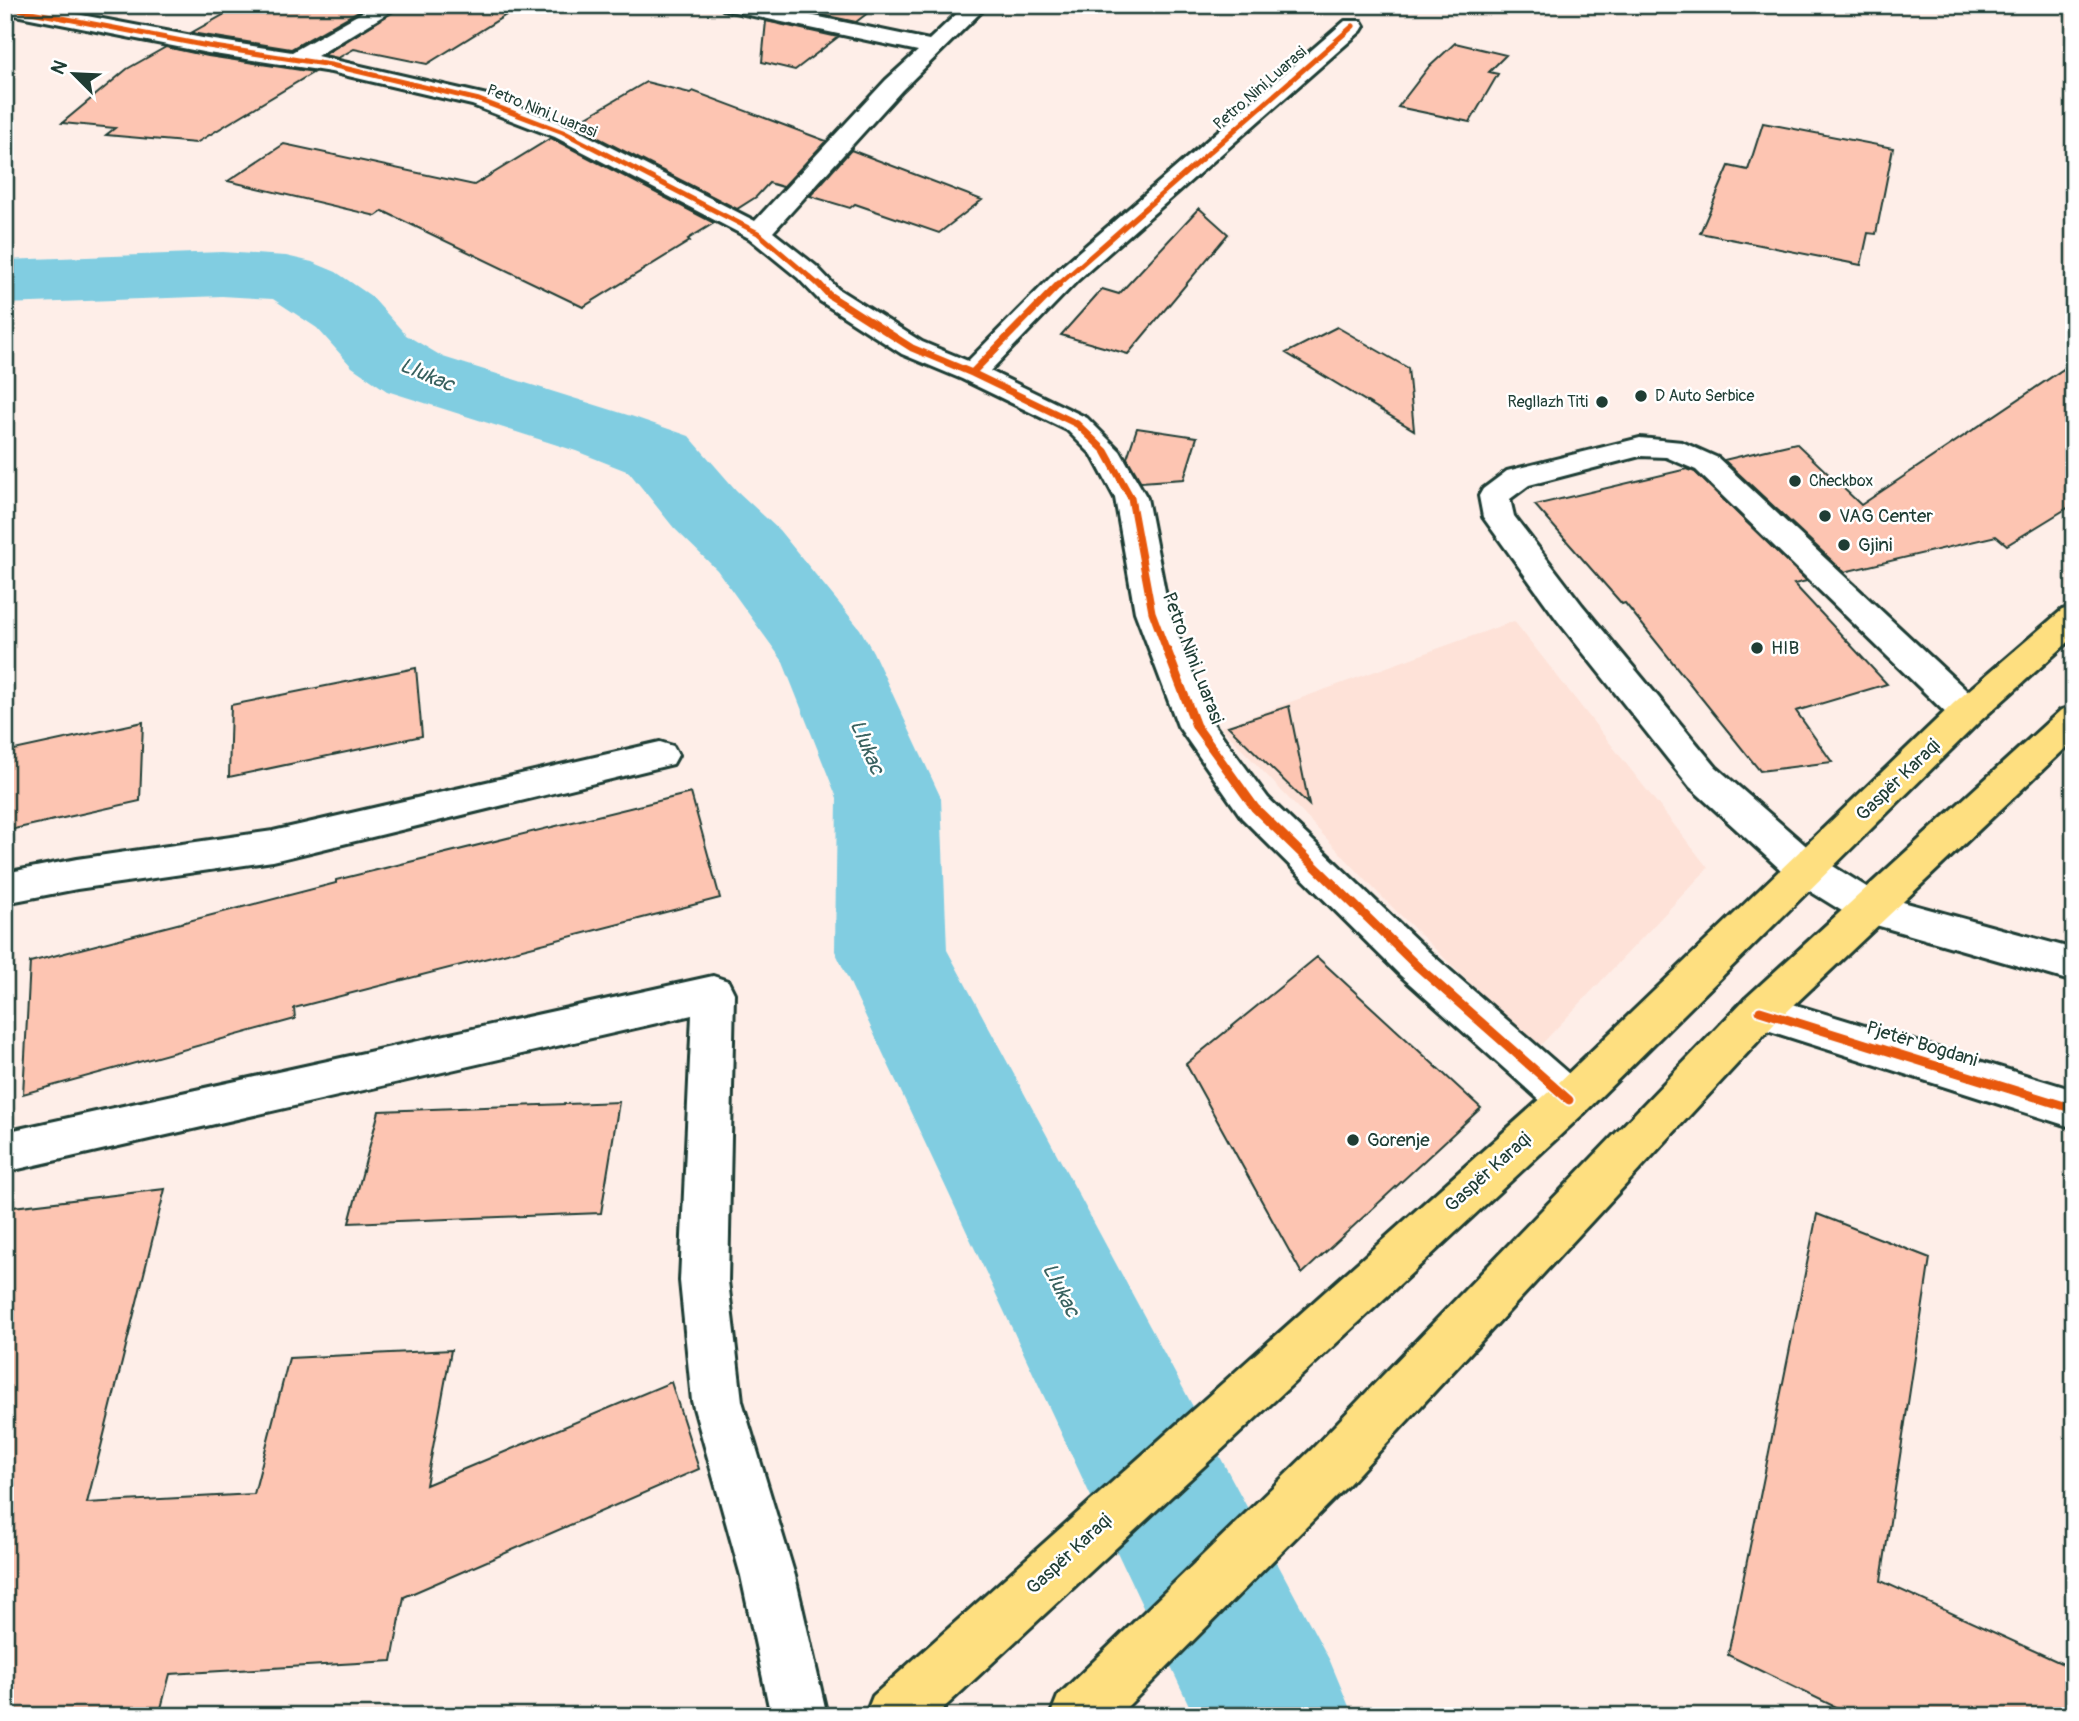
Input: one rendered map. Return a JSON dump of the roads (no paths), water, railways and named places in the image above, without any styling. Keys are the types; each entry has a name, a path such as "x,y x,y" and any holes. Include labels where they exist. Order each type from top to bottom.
{"main road":[{"name":"Gaspër Karaqi","path":"898,1711 1569,1100 1967,712 2074,618"},
{"path":"1077,1716 1331,1466 1759,1011 2074,719"}],"street":[{"path":"296,60 391,5"},
{"path":"730,5 932,47"},
{"path":"758,233 932,47 978,5"},
{"name":"Petro Nini Luarasi","path":"5,6 331,65 479,100 564,132 758,233 807,272 829,295 912,348 972,373 1077,424 1105,451 1131,498 1152,612 1196,726 1255,808 1415,964 1569,1100"},
{"path":"102,25 132,10"},
{"name":"Petro Nini Luarasi","path":"972,373 1069,274 1353,26"},
{"path":"1967,712 1707,464 1671,448 1640,447 1518,478 1494,496 1499,517 1570,613 1703,777 1806,869 1869,908 2074,966"},
{"path":"5,888 77,874 273,846 660,755"},
{"path":"5,1152 713,993 704,1281 717,1401 768,1576 799,1716"},
{"name":"Pjetër Bogdani","path":"1759,1011 2074,1109"}],"waterway":[{"name":"Llukac","path":"5,282 222,274 286,278 310,288 344,312 379,351 415,374 605,434 659,454 705,509 748,550 826,652 889,798 891,951 1275,1716"}],"place":[{"name":"D Auto Serbice","path":"1641,396"},
{"name":"Regllazh Titi","path":"1602,402"},
{"name":"Checkbox","path":"1795,481"},
{"name":"VAG Center","path":"1825,516"},
{"name":"Gjini","path":"1844,545"},
{"name":"HIB","path":"1757,648"},
{"name":"Gorenje","path":"1353,1140"}]}
